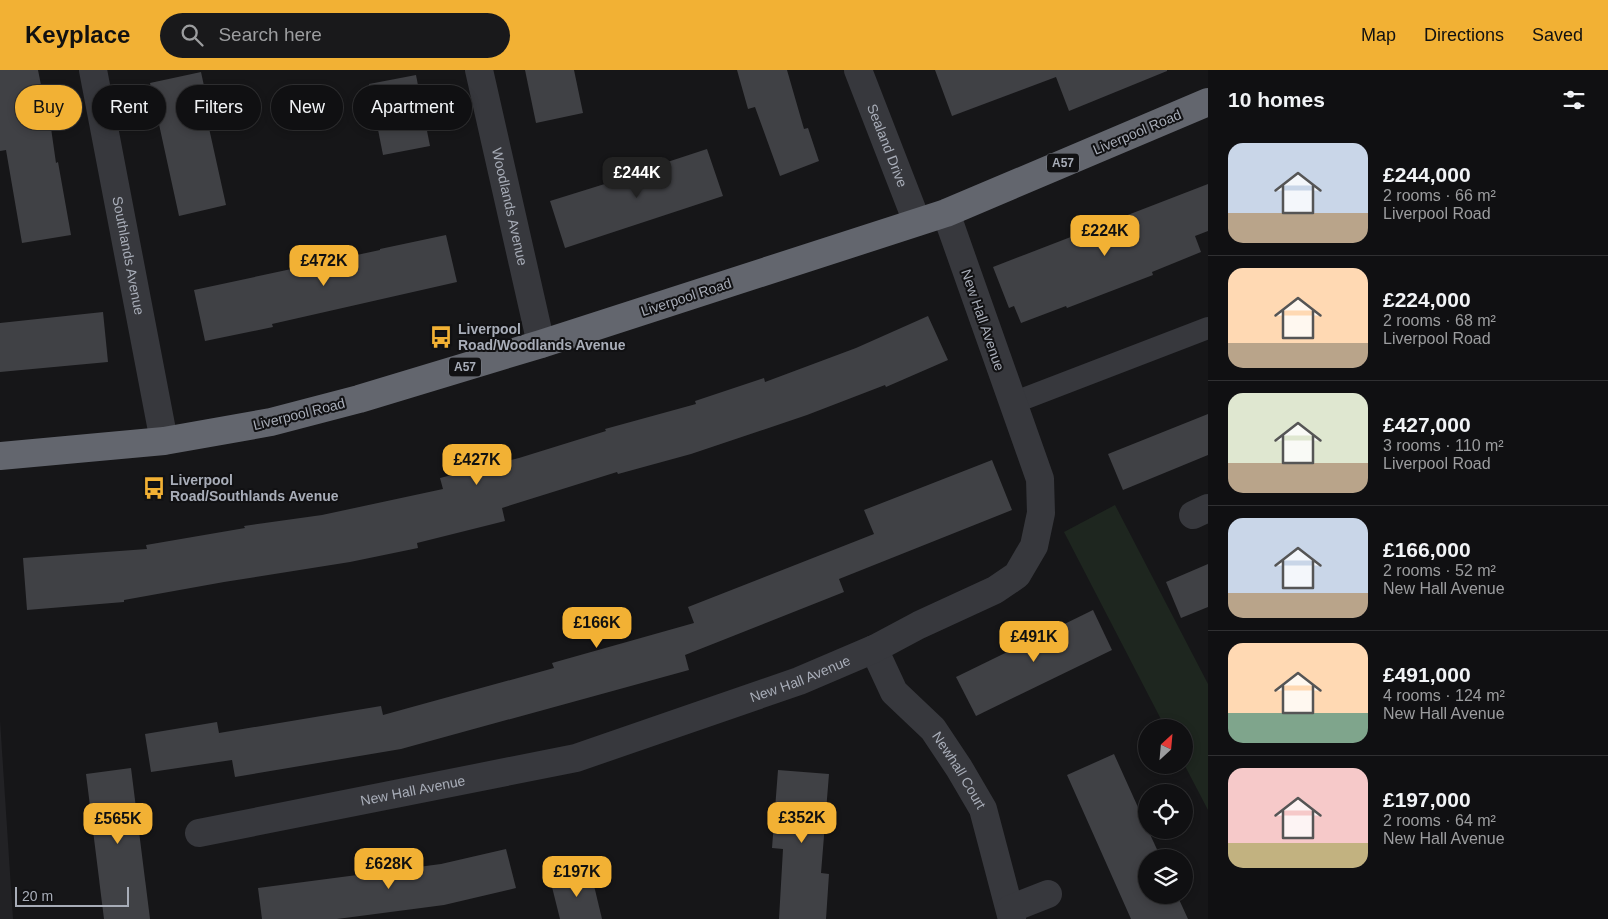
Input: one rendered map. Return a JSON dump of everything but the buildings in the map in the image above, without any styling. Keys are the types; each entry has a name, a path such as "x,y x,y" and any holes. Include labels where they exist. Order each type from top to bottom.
{"highway":[{"name":"Liverpool Road","path":"0,456 164,441 270,422 359,399 541,344 946,213 1208,102"}],"street":[{"name":"Southlands Avenue","path":"93,70 164,441"},
{"name":"Woodlands Avenue","path":"479,70 541,344"},
{"name":"Sealand Drive","path":"858,70 917,222"},
{"name":"New Hall Avenue","path":"199,833 576,758 799,681 874,649 919,625 995,590 1017,575 1034,546 1041,513 1040,479 946,213"},
{"name":"Newhall Court","path":"874,649 894,692 933,729 983,809 1011,914 1048,894"}],"lane":[{"path":"1012,403 1208,328"}],"shaded area":[{"path":"1115,505 1208,684 1208,810 1189,774 1193,774 1193,719 1161,719 1064,532"},
{"path":"0,720 13,919 0,919"}],"place":[{"name":"Liverpool Road/Woodlands Avenue","path":"441,337"},
{"name":"Liverpool Road/Southlands Avenue","path":"154,488"}]}
